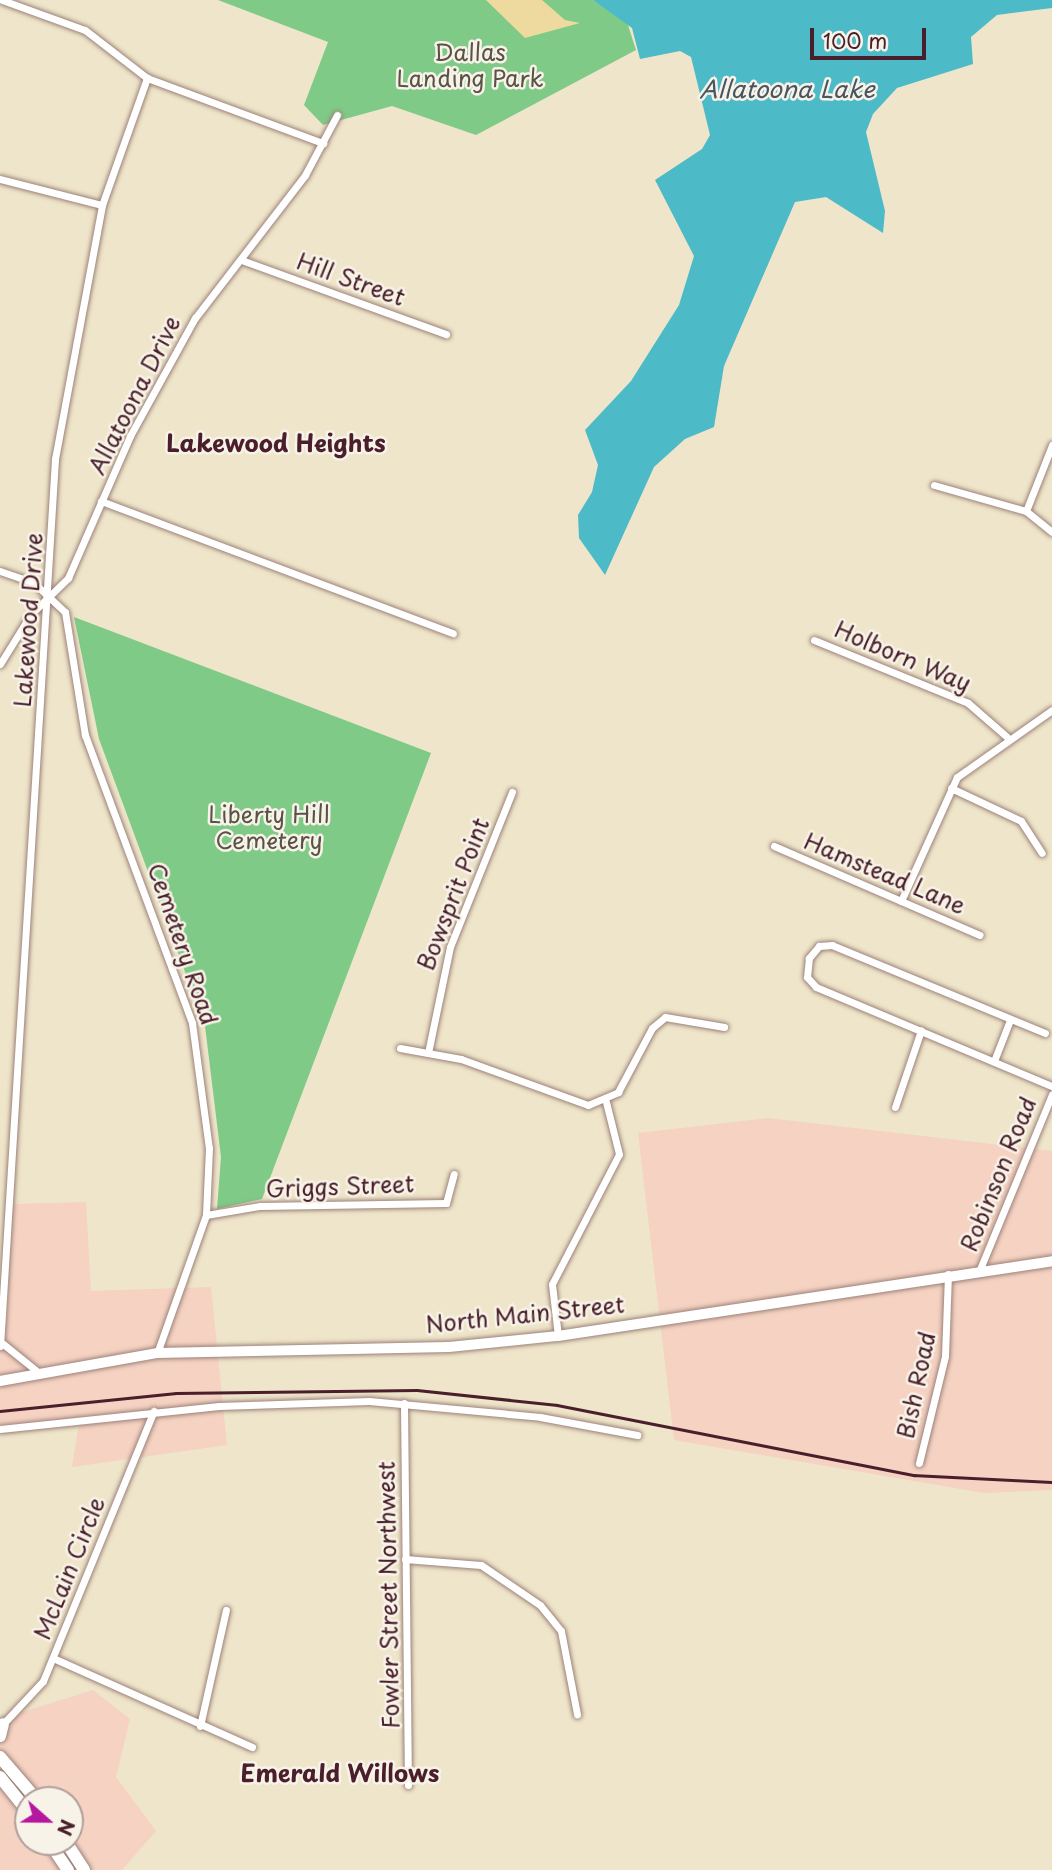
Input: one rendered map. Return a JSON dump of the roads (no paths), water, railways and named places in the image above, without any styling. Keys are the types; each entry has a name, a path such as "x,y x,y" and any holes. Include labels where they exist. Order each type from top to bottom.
{"main road":[{"name":"North Main Street","path":"0,1381 38,1372 157,1353 449,1347 558,1336 948,1273 1052,1261"},
{"path":"0,1746 16,1774"},
{"path":"0,1757 26,1786"},
{"path":"0,1777 14,1794"}],"street":[{"path":"2,0 85,30 147,78 323,144"},
{"name":"Lakewood Drive","path":"38,1372 1,1345 24,890 50,596 55,459 102,205 147,78"},
{"name":"Allatoona Drive","path":"0,664 50,596 68,578 101,501 195,318 244,261 323,144 337,115"},
{"path":"0,179 102,205"},
{"name":"Hill Street","path":"244,261 446,334"},
{"path":"1026,511 1052,445"},
{"path":"934,485 1026,511 1052,532"},
{"path":"101,501 453,633"},
{"path":"0,571 50,596"},
{"name":"Cemetery Road","path":"50,596 65,612 85,735 192,1023 209,1148 206,1215 157,1353"},
{"name":"Holborn Way","path":"814,640 968,703 1007,737"},
{"path":"901,901 951,788 1007,737 1052,710"},
{"path":"951,788 1021,821 1042,853"},
{"name":"Bowsprit Point","path":"428,1053 450,947 512,792"},
{"name":"Hamstead Lane","path":"774,846 980,934"},
{"path":"1045,1033 832,945 819,946 809,958 807,977 816,987 1052,1086"},
{"path":"400,1048 461,1059 572,1104 607,1102 632,1076 652,1028 665,1017 724,1027"},
{"path":"993,1061 1010,1020"},
{"path":"895,1107 921,1030"},
{"name":"Robinson Road","path":"980,1269 1052,1094"},
{"path":"558,1336 552,1284 619,1154 607,1102"},
{"name":"Griggs Street","path":"206,1215 260,1206 446,1203 454,1174"},
{"name":"Bish Road","path":"919,1463 945,1356 948,1273"},
{"path":"0,1429 154,1411 404,1403 540,1417 637,1436"},
{"name":"Fowler Street Northwest","path":"404,1403 408,1786"},
{"name":"McLain Circle","path":"1,1729 35,1696 154,1411"},
{"path":"405,1559 481,1565 540,1605 561,1630 578,1714"},
{"path":"200,1726 226,1610"},
{"path":"53,1658 252,1747"}],"water":[{"name":"Allatoona Lake","path":"593,0 1052,0 1052,8 997,15 971,37 973,64 897,88 873,114 866,132 885,211 883,233 826,197 795,202 724,366 714,427 685,439 654,467 605,575 579,538 578,515 592,492 598,465 585,430 631,381 679,305 694,256 655,180 702,149 710,135 691,57 680,51 640,59 632,28"}],"railway":[{"path":"0,1411 176,1393 417,1390 557,1405 914,1475 1052,1482"}],"district":[{"name":"Lakewood Heights","path":"276,443"},
{"name":"Emerald Willows","path":"340,1773"}],"park label":[{"name":"Dallas Landing Park","path":"470,65"},
{"name":"Liberty Hill Cemetery","path":"269,827"}]}
